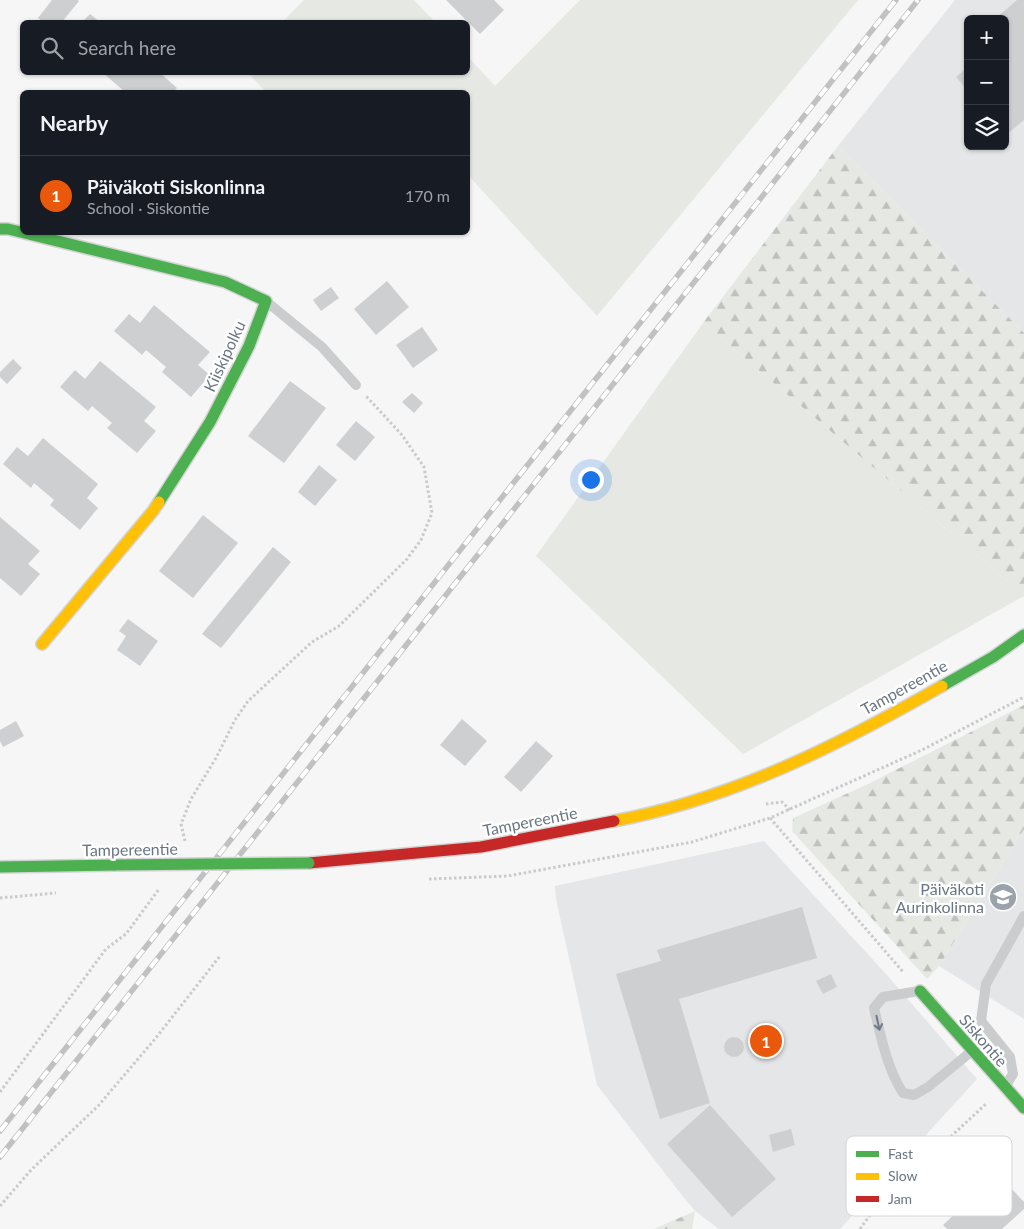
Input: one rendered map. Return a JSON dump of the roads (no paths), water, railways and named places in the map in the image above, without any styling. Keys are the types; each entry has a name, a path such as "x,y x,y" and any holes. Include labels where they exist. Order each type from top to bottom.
{"main road":[{"path":"0,229 20,232"},
{"path":"33,235 226,282 266,301"},
{"name":"Kiiskipolku","path":"42,644 153,511 210,422 248,346 266,301"},
{"name":"Tampereentie","path":"0,866 309,863 481,847 637,817 725,792 786,767 893,714 993,657 1024,635"},
{"name":"Siskontie","path":"920,991 1004,1088 1024,1108"}],"lane":[{"path":"266,301 322,347 356,385"},
{"path":"1004,1088 1013,1074 1010,1057 981,1021 986,984 1024,916"},
{"path":"920,991 883,997 874,1008 882,1042 896,1082 903,1093 914,1095 928,1087 972,1051"}],"railway":[{"path":"0,1131 896,0"},
{"path":"0,1157 918,0"}],"place":[{"name":"Päiväkoti Aurinkolinna","path":"1003,897"},
{"name":"Päiväkoti Siskonlinna","path":"766,1041"}]}
